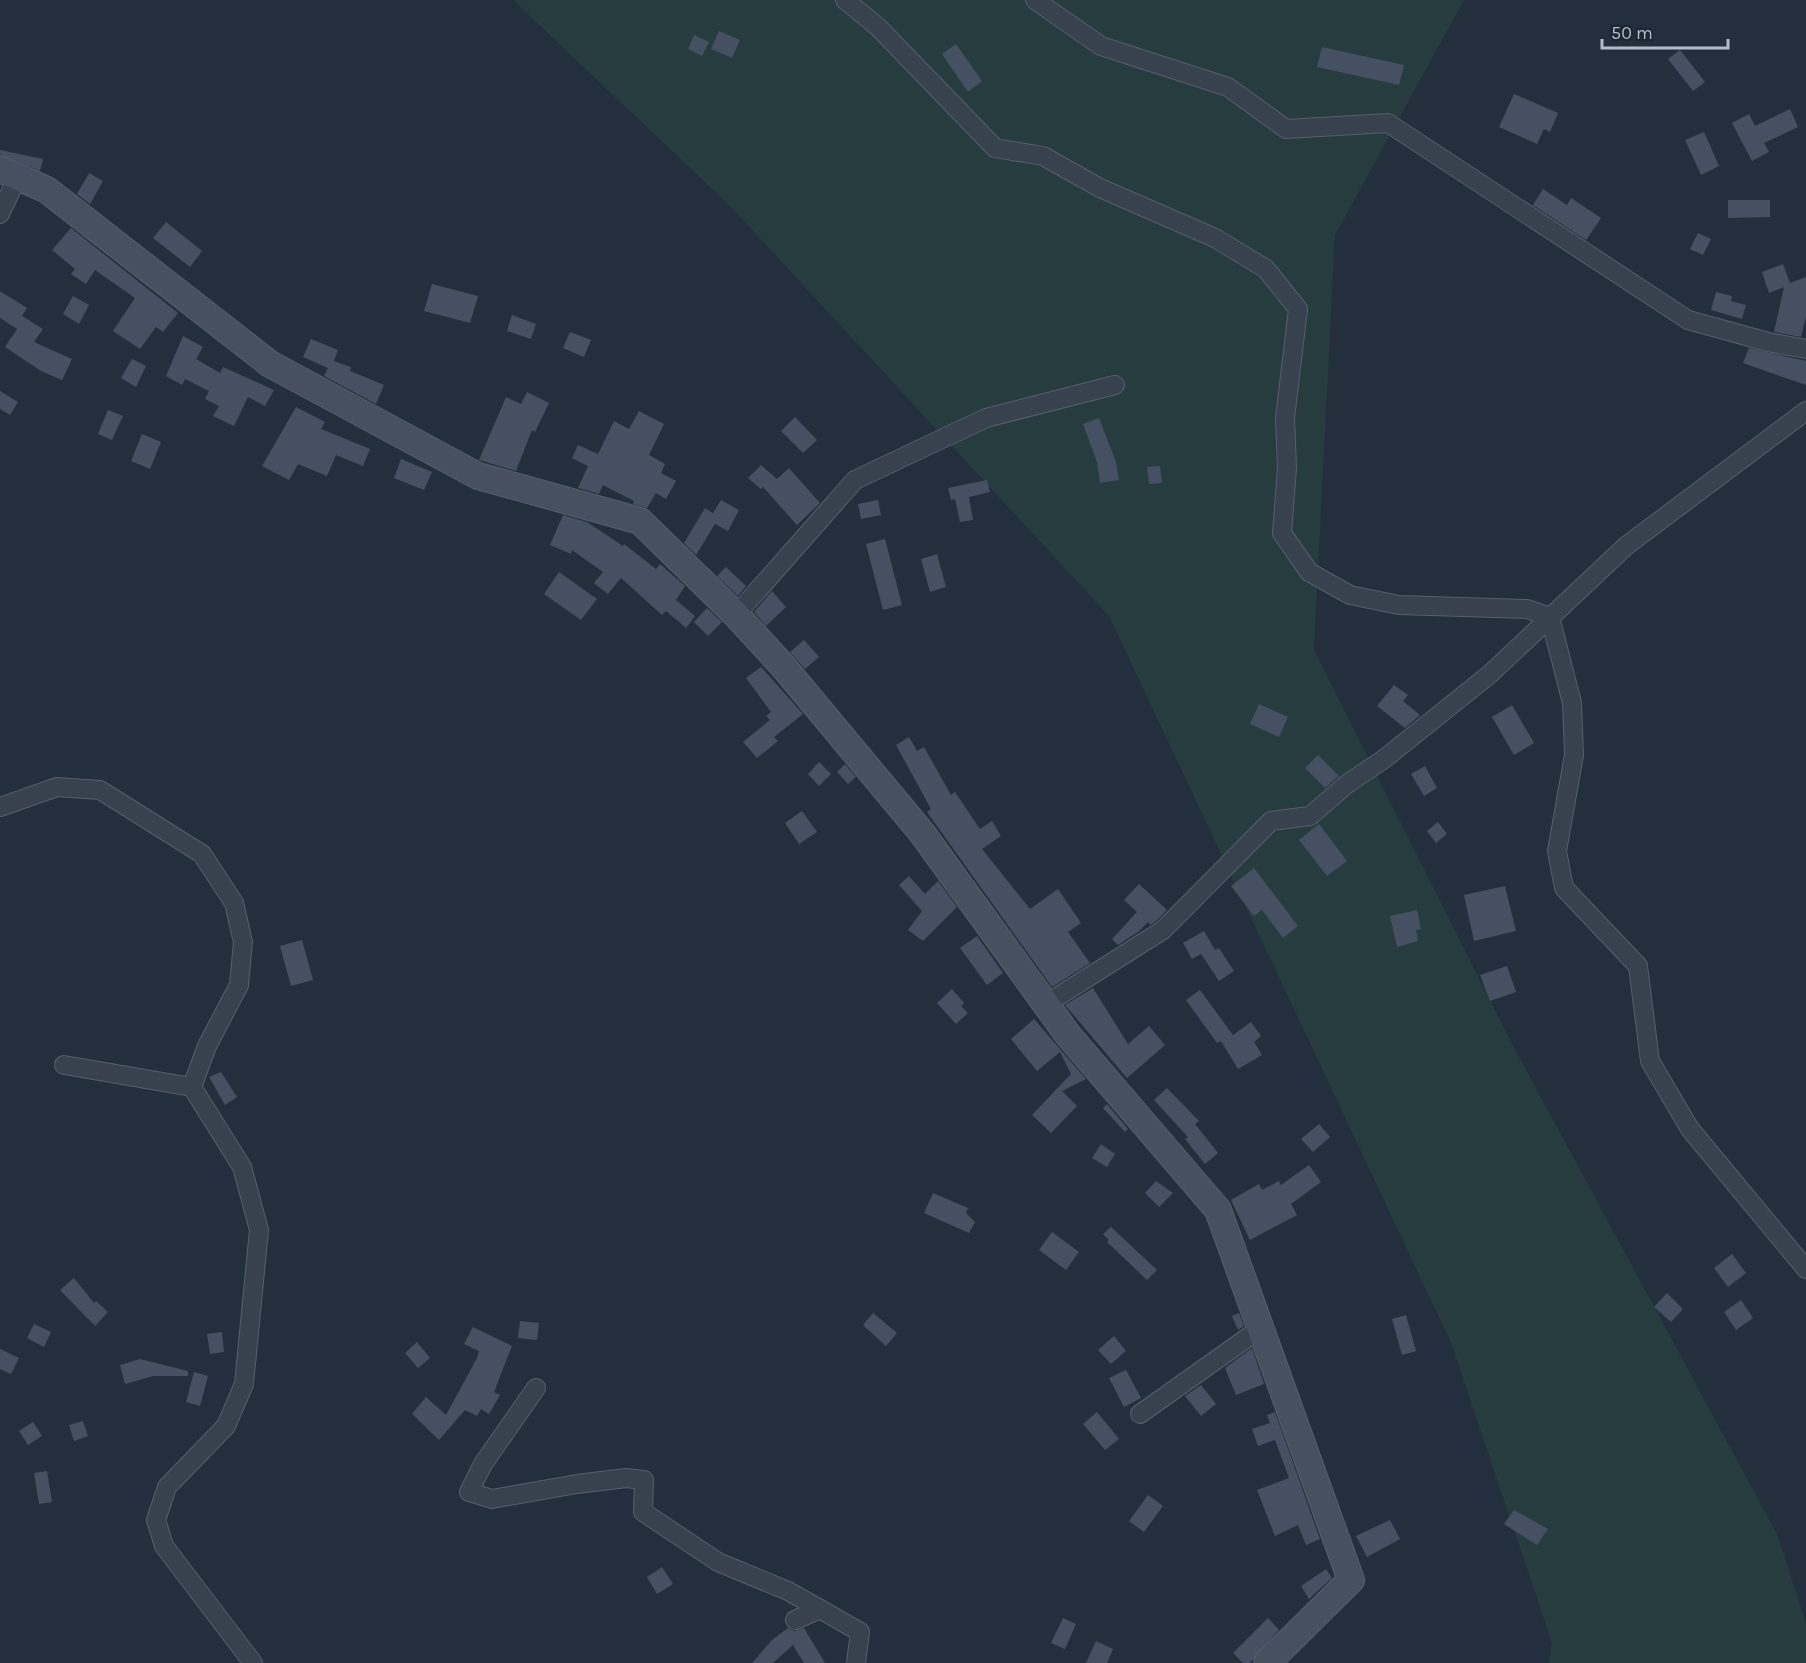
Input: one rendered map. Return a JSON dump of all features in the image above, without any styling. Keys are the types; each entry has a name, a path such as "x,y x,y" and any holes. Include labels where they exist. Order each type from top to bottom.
{"street":[{"path":"845,0 878,27 995,148 1043,156 1100,188 1215,238 1266,269 1279,285 1298,309 1285,418 1287,468 1282,533 1309,572 1350,595 1399,605 1527,609 1550,617"},
{"path":"1035,0 1101,46 1228,87 1287,129 1388,123 1688,320 1768,342 1806,349"},
{"path":"0,214 9,172 47,190 270,364 478,476 640,521 736,615 782,665 922,833 1068,1035 1218,1210 1351,1580 1268,1663"},
{"path":"736,615 855,480 986,418 1115,385"},
{"path":"1046,1005 1163,930 1271,821 1310,816 1490,674 1626,546 1806,411"},
{"path":"1550,617 1572,703 1574,755 1557,851 1564,888 1638,966 1650,1061 1690,1129 1806,1269"},
{"path":"0,807 57,787 100,790 202,854 234,903 243,942 239,985 207,1046 192,1087"},
{"path":"64,1065 192,1087 242,1167 259,1230 244,1384 226,1426 167,1487 156,1520 164,1546 253,1663"},
{"path":"1140,1414 1261,1328"},
{"path":"536,1388 483,1464 469,1492 492,1499 577,1484 626,1478 644,1480 643,1512 718,1562 788,1591 860,1632 856,1663"},
{"path":"795,1620 820,1609"}],"green space":[{"path":"513,0 1464,0 1335,235 1314,650 1511,1042 1777,1534 1806,1623 1806,1663 1549,1663 1552,1643 1452,1345 1109,616 731,207"}],"building":[{"path":"719,31 740,40 732,58 711,49"},
{"path":"694,35 709,42 702,56 688,49"},
{"path":"956,44 982,81 968,92 942,54"},
{"path":"1322,47 1404,65 1399,85 1317,67"},
{"path":"1680,50 1705,82 1693,91 1668,59"},
{"path":"1514,94 1558,113 1550,132 1544,129 1537,144 1499,127"},
{"path":"1790,109 1798,127 1764,143 1769,152 1752,161 1732,123 1749,114 1755,126"},
{"path":"1704,132 1719,166 1701,175 1685,140"},
{"path":"0,150 43,159 40,171 0,154"},
{"path":"89,173 103,181 90,204 77,194"},
{"path":"1543,189 1567,205 1571,198 1601,218 1586,240 1533,205"},
{"path":"1728,200 1770,200 1770,217 1728,218"},
{"path":"166,222 202,251 190,267 153,238"},
{"path":"71,228 178,313 163,332 156,327 140,349 113,331 135,298 95,270 86,284 71,274 75,269 52,250"},
{"path":"1698,233 1711,239 1703,255 1690,249"},
{"path":"1783,264 1790,283 1806,277 1806,317 1801,337 1774,332 1784,287 1769,293 1762,272"},
{"path":"432,284 478,296 470,323 424,311"},
{"path":"0,291 27,308 22,316 43,329 34,342 72,359 62,380 41,371 5,347 17,329 0,318"},
{"path":"1716,292 1732,296 1731,301 1746,305 1742,319 1711,310"},
{"path":"73,296 89,305 79,324 63,314"},
{"path":"512,315 536,324 531,339 507,331"},
{"path":"570,332 591,340 584,357 563,348"},
{"path":"183,336 203,347 196,359 220,373 223,367 274,390 265,406 248,397 234,426 213,416 219,406 205,399 209,391 185,379 182,385 166,376"},
{"path":"311,339 338,350 334,361 351,367 350,371 384,385 376,404 324,376 328,368 303,357"},
{"path":"1749,348 1806,361 1806,385 1743,363"},
{"path":"132,359 146,366 136,387 121,378"},
{"path":"0,391 18,402 10,415 0,409"},
{"path":"527,392 549,403 535,432 532,430 516,471 479,460 506,397 521,404"},
{"path":"296,407 325,422 321,429 370,449 363,466 336,455 327,476 298,464 289,480 262,466"},
{"path":"108,410 123,416 112,440 98,434"},
{"path":"639,411 664,424 649,455 665,464 661,473 676,481 666,499 656,493 647,508 633,504 634,501 603,485 599,494 578,488 588,466 572,458 578,445 598,454 614,421 629,429"},
{"path":"795,417 817,440 803,453 781,431"},
{"path":"1099,418 1116,462 1119,480 1100,483 1097,462 1083,424"},
{"path":"142,434 161,442 150,469 131,461"},
{"path":"401,459 432,472 424,490 394,478"},
{"path":"761,465 777,479 789,468 820,503 797,525 763,487 761,489 748,478"},
{"path":"1160,466 1162,483 1149,484 1147,467"},
{"path":"987,480 990,492 969,497 973,520 960,522 955,499 951,500 948,488"},
{"path":"721,500 739,510 728,531 715,524 696,555 684,543 705,508 713,513"},
{"path":"878,500 881,515 861,519 858,504"},
{"path":"563,515 587,522 623,546 624,544 656,569 660,564 685,586 676,600 695,616 686,628 666,611 662,615 621,578 608,594 594,583 603,572 572,550 571,554 550,545"},
{"path":"885,539 902,605 883,610 866,544"},
{"path":"937,554 946,587 930,592 921,559"},
{"path":"726,567 746,586 738,596 717,576"},
{"path":"559,572 597,599 581,620 544,594"},
{"path":"772,591 786,607 766,626 754,612"},
{"path":"707,608 722,622 708,636 694,622"},
{"path":"804,640 819,657 805,669 790,652"},
{"path":"761,667 803,714 774,737 778,741 757,758 743,742 770,720 766,716 771,712 746,678"},
{"path":"1394,685 1408,695 1403,701 1420,715 1405,728 1377,706"},
{"path":"1259,704 1288,717 1279,737 1250,724"},
{"path":"1512,705 1534,743 1514,755 1492,717"},
{"path":"909,737 917,751 924,747 951,795 955,792 980,829 992,821 1001,836 982,849 1030,909 1058,889 1081,923 1068,932 1090,963 1052,987 927,812 931,809 896,745"},
{"path":"1318,755 1339,776 1325,788 1305,768"},
{"path":"819,762 831,774 819,786 808,774"},
{"path":"845,764 856,777 848,784 837,772"},
{"path":"1425,766 1437,788 1424,796 1411,774"},
{"path":"802,811 817,832 799,844 785,823"},
{"path":"1438,822 1447,834 1436,843 1427,831"},
{"path":"1319,824 1347,861 1327,876 1299,840"},
{"path":"1254,868 1298,926 1283,938 1262,910 1254,916 1231,886"},
{"path":"909,876 925,894 938,881 957,907 923,941 908,930 922,911 899,885"},
{"path":"1139,884 1167,910 1156,921 1150,925 1148,922 1138,932 1118,945 1112,939 1137,912 1124,900"},
{"path":"1505,886 1516,931 1474,941 1464,895"},
{"path":"1417,910 1421,929 1416,930 1418,941 1397,947 1390,916"},
{"path":"1204,931 1215,950 1219,948 1234,971 1219,981 1201,954 1192,959 1183,943"},
{"path":"977,936 1003,973 987,985 960,948"},
{"path":"302,940 313,980 291,986 280,946"},
{"path":"1507,966 1516,992 1490,1001 1480,975"},
{"path":"1093,988 1128,1044 1149,1026 1165,1045 1127,1078 1065,1005"},
{"path":"952,989 964,1003 961,1006 968,1013 956,1024 937,1003"},
{"path":"1200,990 1233,1035 1251,1022 1261,1036 1254,1042 1262,1055 1238,1069 1221,1041 1217,1043 1186,1000"},
{"path":"1034,1019 1086,1079 1062,1091 1077,1106 1051,1133 1032,1115 1071,1074 1060,1052 1037,1071 1011,1039"},
{"path":"221,1072 237,1097 225,1105 209,1077"},
{"path":"1167,1088 1199,1121 1195,1124 1218,1153 1205,1164 1185,1139 1188,1137 1154,1100"},
{"path":"1107,1104 1128,1129 1125,1132 1103,1108"},
{"path":"1319,1124 1330,1137 1313,1152 1301,1139"},
{"path":"1101,1144 1115,1154 1107,1167 1092,1158"},
{"path":"1309,1165 1321,1182 1291,1204 1297,1215 1250,1240 1231,1200 1259,1184 1262,1190 1279,1181 1281,1185"},
{"path":"1156,1181 1173,1193 1159,1207 1145,1193"},
{"path":"933,1193 968,1208 966,1213 975,1222 969,1233 924,1213"},
{"path":"1111,1227 1157,1270 1147,1280 1107,1242 1109,1240 1103,1234"},
{"path":"1052,1232 1079,1252 1066,1270 1039,1250"},
{"path":"1732,1254 1746,1273 1728,1287 1714,1268"},
{"path":"74,1278 94,1303 96,1301 108,1312 95,1326 60,1290"},
{"path":"1667,1293 1683,1309 1671,1322 1654,1307"},
{"path":"1741,1300 1753,1318 1736,1330 1724,1312"},
{"path":"873,1313 897,1333 886,1346 863,1325"},
{"path":"1239,1313 1244,1326 1238,1330 1232,1316"},
{"path":"1406,1315 1416,1351 1402,1355 1392,1319"},
{"path":"520,1321 539,1323 537,1340 518,1338"},
{"path":"34,1324 51,1332 44,1347 27,1338"},
{"path":"473,1327 512,1346 494,1392 500,1395 489,1414 481,1409 477,1416 465,1410 439,1440 412,1414 426,1397 446,1415 477,1358 479,1351 464,1344"},
{"path":"222,1332 224,1352 210,1354 207,1334"},
{"path":"1114,1336 1126,1351 1111,1364 1098,1350"},
{"path":"417,1342 430,1358 418,1368 405,1353"},
{"path":"1252,1348 1264,1384 1236,1395 1225,1368"},
{"path":"0,1349 19,1358 11,1374 0,1369"},
{"path":"140,1359 188,1371 188,1376 153,1376 125,1384 120,1365"},
{"path":"1126,1370 1141,1398 1124,1407 1109,1378"},
{"path":"194,1372 208,1376 200,1406 186,1402"},
{"path":"1201,1385 1216,1404 1201,1416 1185,1396"},
{"path":"1097,1412 1119,1439 1105,1450 1083,1424"},
{"path":"1275,1412 1320,1539 1306,1545 1298,1525 1275,1536 1257,1490 1289,1478 1275,1440 1258,1446 1252,1429 1270,1423 1267,1415"},
{"path":"83,1421 88,1436 74,1441 69,1425"},
{"path":"33,1422 42,1436 28,1445 19,1431"},
{"path":"47,1471 52,1502 39,1504 34,1473"},
{"path":"1148,1495 1163,1506 1144,1532 1129,1521"},
{"path":"1514,1510 1548,1529 1537,1545 1504,1524"},
{"path":"1390,1520 1400,1539 1367,1557 1356,1536"},
{"path":"662,1567 673,1584 657,1594 647,1577"},
{"path":"1326,1569 1332,1578 1309,1599 1301,1586"},
{"path":"1063,1618 1076,1624 1065,1649 1051,1643"},
{"path":"1268,1618 1279,1630 1250,1663 1243,1663 1233,1653"},
{"path":"788,1628 794,1631 804,1628 825,1663 804,1663 793,1645 773,1663 752,1663 772,1640"},
{"path":"1096,1641 1113,1649 1107,1663 1086,1663"}]}
